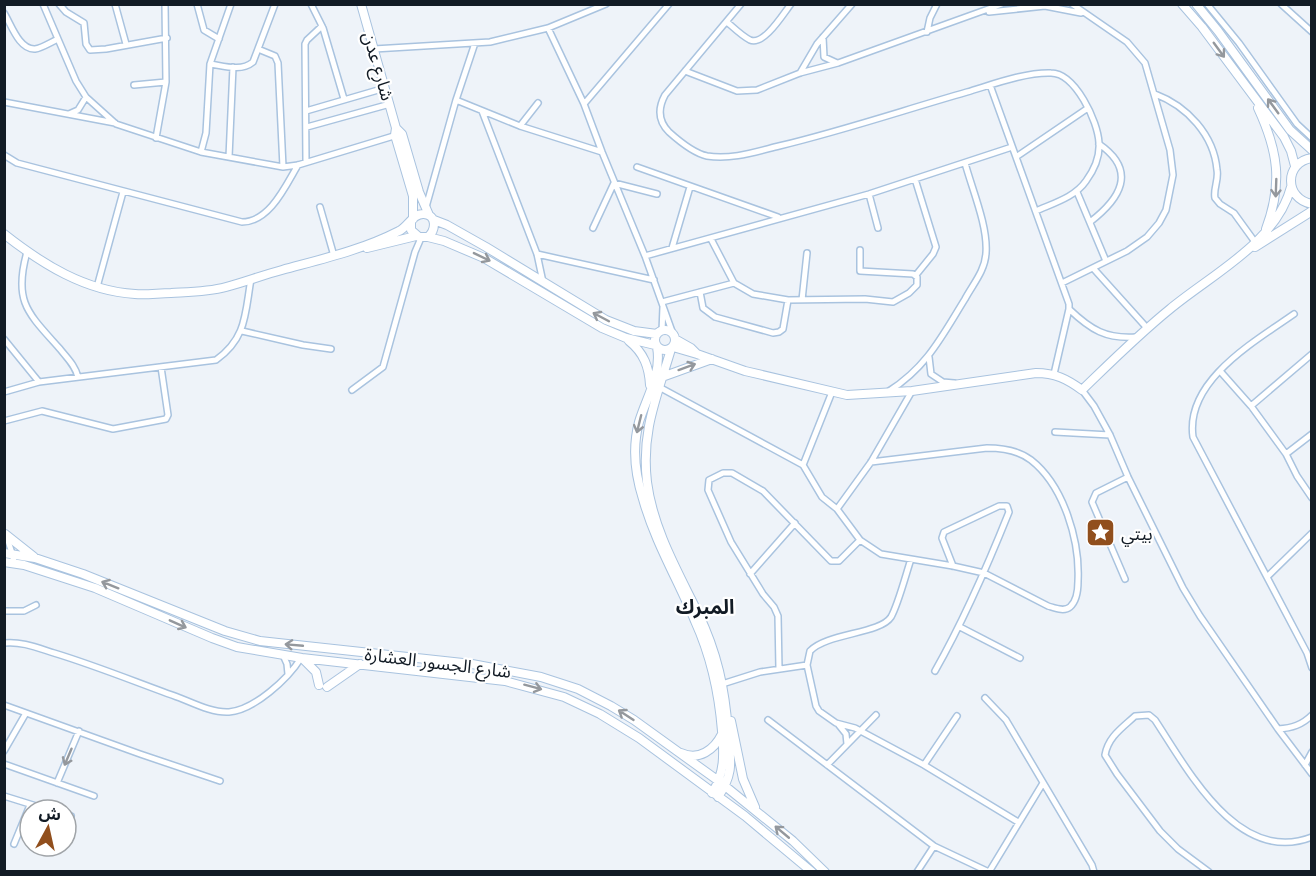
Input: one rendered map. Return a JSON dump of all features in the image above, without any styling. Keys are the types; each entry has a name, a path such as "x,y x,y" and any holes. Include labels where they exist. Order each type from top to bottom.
{"street":[{"path":"43,4 76,81 87,97 116,124"},
{"path":"59,4 66,12 84,22 86,44 90,50 167,38"},
{"path":"115,4 126,44"},
{"path":"156,138 166,82 165,4"},
{"path":"197,4 204,30 219,39"},
{"path":"201,152 206,133 210,64 231,4"},
{"path":"210,64 233,67 248,66 253,62 275,4"},
{"path":"311,4 322,26 344,99"},
{"name":"شارع عدن","path":"361,4 398,132 413,196 412,220"},
{"path":"374,49 490,42 548,28 606,4"},
{"path":"584,104 669,4"},
{"path":"741,4 660,104 662,122 666,130 693,150 706,156 740,156 823,136 990,85 1036,74 1061,74 1068,80 1094,120 1099,144 1098,155 1093,170 1077,192 1036,211"},
{"path":"727,22 751,40 758,41 766,36 791,4"},
{"path":"800,73 823,37 852,4"},
{"path":"927,32 930,18 937,4"},
{"path":"685,71 724,87 749,92 764,89 800,73 838,63 1002,4"},
{"path":"1062,283 1139,244 1159,223 1166,210 1172,189 1173,163 1145,63 1137,52 1117,35 1072,4"},
{"path":"1182,4 1202,27 1284,137 1292,151 1295,166"},
{"path":"1196,4 1311,150"},
{"path":"1207,4 1239,43 1289,121 1311,138"},
{"path":"1281,4 1311,32"},
{"path":"979,14 1026,6 1045,6 1087,15"},
{"path":"4,13 20,41 28,48 36,49 58,39"},
{"path":"306,161 305,44 322,26"},
{"path":"548,28 584,104 663,304 673,342 647,430 646,467 650,498 680,577 704,625 734,734 746,788 757,812"},
{"path":"823,37 824,57 838,63"},
{"path":"357,249 422,237 434,230 429,215 456,100 476,43"},
{"path":"258,50 275,56 278,63 283,167"},
{"path":"229,157 233,67"},
{"path":"134,85 166,82"},
{"path":"990,85 1062,283 1069,309 1054,374"},
{"path":"306,111 385,88"},
{"path":"1251,93 1270,134 1275,157 1276,196 1265,233"},
{"path":"1155,94 1181,107 1203,131 1217,168 1215,198 1234,213 1254,243"},
{"path":"68,114 78,110 87,97"},
{"path":"456,100 520,126 602,152"},
{"path":"4,102 116,124 201,152 283,167 298,165 398,132"},
{"path":"520,126 538,103"},
{"path":"307,128 390,104"},
{"path":"1017,157 1088,108"},
{"path":"482,111 537,254 543,282"},
{"name":"شارع عدن","path":"398,132 429,215"},
{"path":"1090,222 1112,202 1120,184 1116,159 1112,153 1099,144"},
{"path":"645,256 869,194 1012,147"},
{"path":"4,155 17,163 242,222 256,219 268,209 281,194 298,165"},
{"path":"1246,251 1265,233 1284,209 1295,166 1311,158"},
{"path":"886,393 909,379 929,357 978,278 986,255 982,226 965,163"},
{"path":"637,166 779,218"},
{"path":"915,179 936,245 933,254 916,275"},
{"path":"614,183 657,194"},
{"path":"593,228 614,183"},
{"path":"672,248 690,187"},
{"path":"1291,188 1300,200 1311,204"},
{"path":"97,287 123,192"},
{"path":"1077,192 1106,261"},
{"path":"869,194 878,228"},
{"path":"320,207 334,256"},
{"path":"1082,390 1147,328 1246,251 1311,211"},
{"path":"4,234 48,266 97,287 135,294 199,292 224,288 357,249 398,232 420,214 429,215 593,313 621,327 640,332 668,330 673,342 691,348 697,354 744,371 847,395 912,391 1027,374 1054,374 1070,381 1082,390 1094,406 1183,588 1200,616 1311,774"},
{"path":"412,220 411,230 422,237 444,241 484,258 585,318 626,338 656,346 662,350 673,342"},
{"path":"352,390 383,367 415,252 422,237"},
{"path":"711,239 734,283 753,294 788,300 865,299 893,302 909,293 917,285 916,275"},
{"path":"861,250 860,270 862,272 916,275"},
{"path":"27,252 20,277 24,302 73,365 78,376"},
{"path":"802,300 807,253"},
{"path":"537,254 654,279"},
{"path":"1093,268 1147,328"},
{"path":"4,392 39,382 78,376 216,360 230,350 242,331 251,279"},
{"path":"663,304 734,283"},
{"path":"700,292 703,308 715,317 773,333 783,329 788,300"},
{"path":"663,304 659,332 654,339 656,371 639,423 635,444 637,475 648,516 669,568 698,628 720,685 724,761 722,784"},
{"path":"1069,309 1084,323 1102,334 1123,338 1138,337"},
{"path":"1294,314 1244,350 1220,370 1204,389 1192,416 1193,437 1307,653 1311,668"},
{"path":"242,331 331,349"},
{"path":"626,338 645,358 650,378 650,390"},
{"path":"4,339 39,382"},
{"path":"1251,406 1311,354"},
{"path":"929,357 931,374 935,378 962,384"},
{"path":"662,377 712,359"},
{"path":"4,421 42,411 113,429 166,419 168,416 161,367"},
{"path":"1220,370 1251,406 1286,454 1311,498"},
{"path":"659,387 803,465 822,497 837,509 860,540 881,554 984,573 1058,609 1067,609 1076,600 1078,559 1069,520 1048,479 1032,461 1014,451 987,448 871,462"},
{"path":"837,509 871,462 912,391"},
{"path":"803,465 832,393"},
{"path":"1055,432 1110,435"},
{"path":"1286,454 1311,434"},
{"path":"778,669 778,616 731,542 708,490 709,480 723,473 732,473 763,491 831,561 839,561 860,540"},
{"path":"1125,579 1092,502 1096,493 1128,477"},
{"path":"935,671 960,627 984,573 1008,512 1006,506 999,506 944,532 942,538 952,566"},
{"path":"750,574 795,523"},
{"path":"1267,577 1311,533"},
{"path":"5,534 8,562"},
{"path":"5,534 35,558"},
{"name":"شارع الجسور العشارة","path":"7,554 35,558 83,574 243,637 280,644 472,664 562,683 611,706 675,750 794,841 825,872"},
{"path":"847,744 846,734 816,706 807,665 810,651 818,645 879,625 891,618 911,559"},
{"name":"شارع الجسور العشارة","path":"8,562 95,588 223,643 302,658 505,681 564,697 620,725 767,833 812,872"},
{"path":"4,611 24,611 36,605"},
{"path":"960,627 1020,658"},
{"path":"4,643 26,645 67,657 217,711 228,712 248,706 272,690 302,658 316,672 323,686 360,664"},
{"path":"326,660 329,649"},
{"path":"336,662 340,650"},
{"path":"283,655 288,674"},
{"path":"720,685 742,677 807,665"},
{"path":"985,698 1006,720 1094,872"},
{"path":"4,705 220,781"},
{"path":"715,795 729,777 726,709"},
{"path":"4,751 26,713"},
{"path":"827,765 876,715"},
{"path":"1209,872 1178,849 1160,831 1122,782 1105,755 1107,745 1115,734 1135,716 1149,715 1155,720 1215,804 1242,829 1254,836 1282,843 1296,842 1311,837"},
{"path":"1278,729 1292,728 1303,723 1311,715"},
{"path":"924,765 957,716"},
{"path":"768,720 934,846 989,872 1043,783"},
{"path":"836,723 861,731 924,765 1018,822"},
{"path":"57,783 79,731"},
{"path":"675,750 686,755 702,754 715,746 722,733"},
{"path":"1305,765 1311,755"},
{"path":"4,764 94,796"},
{"path":"14,844 18,834"},
{"path":"917,872 934,846"}],"place":[{"name":"بيتي","path":"1100,533"}],"district":[{"name":"المبرك","path":"705,606"}]}
